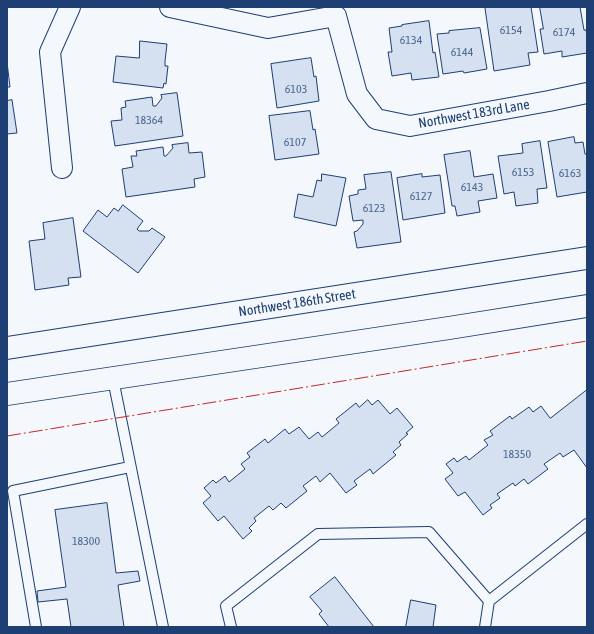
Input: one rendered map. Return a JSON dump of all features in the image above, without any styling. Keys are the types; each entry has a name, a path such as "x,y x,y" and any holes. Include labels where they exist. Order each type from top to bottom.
{"main road":[{"name":"Northwest 186th Street","path":"7,348 587,258"},
{"path":"7,394 587,306"}],"street":[{"path":"62,168 50,52 70,7"},
{"path":"170,7 268,28 341,12"},
{"name":"Northwest 183rd Lane","path":"341,12 357,94 376,119 410,126 587,93"}],"lane":[{"path":"113,378 163,627"},
{"path":"36,627 13,491 130,467"},
{"path":"485,627 488,601 587,524"},
{"path":"231,627 226,606 318,534 429,532 488,601"}],"building":[{"path":"531,7 538,52 528,53 530,65 494,71 485,8"},
{"path":"540,7 580,7 584,30 586,30 587,35 587,53 562,57 562,51 544,54 540,29 543,29"},
{"path":"429,21 433,53 435,52 439,77 412,80 411,73 392,76 388,52 392,52 389,28"},
{"path":"480,28 487,69 464,73 463,71 443,74 437,34 449,33 449,31"},
{"path":"140,41 167,44 165,66 168,66 166,84 164,83 163,88 113,82 116,56 139,58"},
{"path":"311,58 314,77 316,76 319,101 277,108 271,64"},
{"path":"7,62 10,87 7,87"},
{"path":"177,93 183,136 115,146 111,121 122,120 121,108 126,107 125,101 152,97 153,106 156,106 162,98 161,95"},
{"path":"12,100 17,133 7,134 7,101"},
{"path":"310,111 313,130 315,129 319,154 275,160 269,116"},
{"path":"574,137 575,143 583,142 585,154 587,154 587,192 557,197 548,142"},
{"path":"540,141 547,188 537,189 538,203 516,206 514,192 504,194 498,156 523,153 522,144"},
{"path":"188,143 189,153 202,152 205,177 194,179 195,187 126,197 122,169 133,167 131,156 137,156 136,151 163,147 164,156 166,156 173,148 172,145"},
{"path":"470,151 474,177 493,174 497,198 478,201 480,212 457,216 455,206 452,206 444,155"},
{"path":"391,172 401,242 357,248 354,232 357,231 363,224 363,220 353,221 349,196 358,194 358,190 366,189 364,175"},
{"path":"322,174 346,178 336,226 294,217 298,194 313,197 317,180 321,181"},
{"path":"422,174 422,177 440,175 445,213 403,220 397,178"},
{"path":"123,205 143,221 137,229 139,231 149,231 152,228 165,237 138,273 83,231 98,210 107,217 114,208 118,211"},
{"path":"73,218 81,277 68,278 69,285 35,290 29,241 45,239 43,223"},
{"path":"587,390 587,468 574,450 563,457 560,453 544,464 548,469 528,484 524,479 515,486 513,483 497,494 500,498 490,505 492,508 483,515 465,492 458,496 445,479 453,473 446,464 454,458 457,462 466,456 469,460 488,445 484,440 493,435 490,431 510,416 512,419 529,407 533,412 541,406 550,418"},
{"path":"368,400 372,405 378,400 390,414 397,408 413,427 399,442 401,445 393,452 396,455 373,474 370,469 354,481 357,485 346,493 330,473 320,482 316,476 303,486 307,491 286,508 281,503 273,510 269,506 254,518 256,521 249,528 252,531 243,539 224,516 218,521 203,503 211,496 204,488 213,480 216,483 225,476 229,482 245,469 241,464 250,457 247,453 265,439 268,443 285,429 289,434 299,427 309,439 318,432 322,437 339,423 336,419 356,403 359,407"},
{"path":"107,503 116,573 138,571 140,581 118,585 124,627 71,627 67,599 38,602 37,591 66,587 55,510"},
{"path":"335,577 374,627 329,627 319,614 322,611 310,597"},
{"path":"411,600 436,605 433,627 406,627"}],"power":[{"path":"7,436 587,341"}]}
